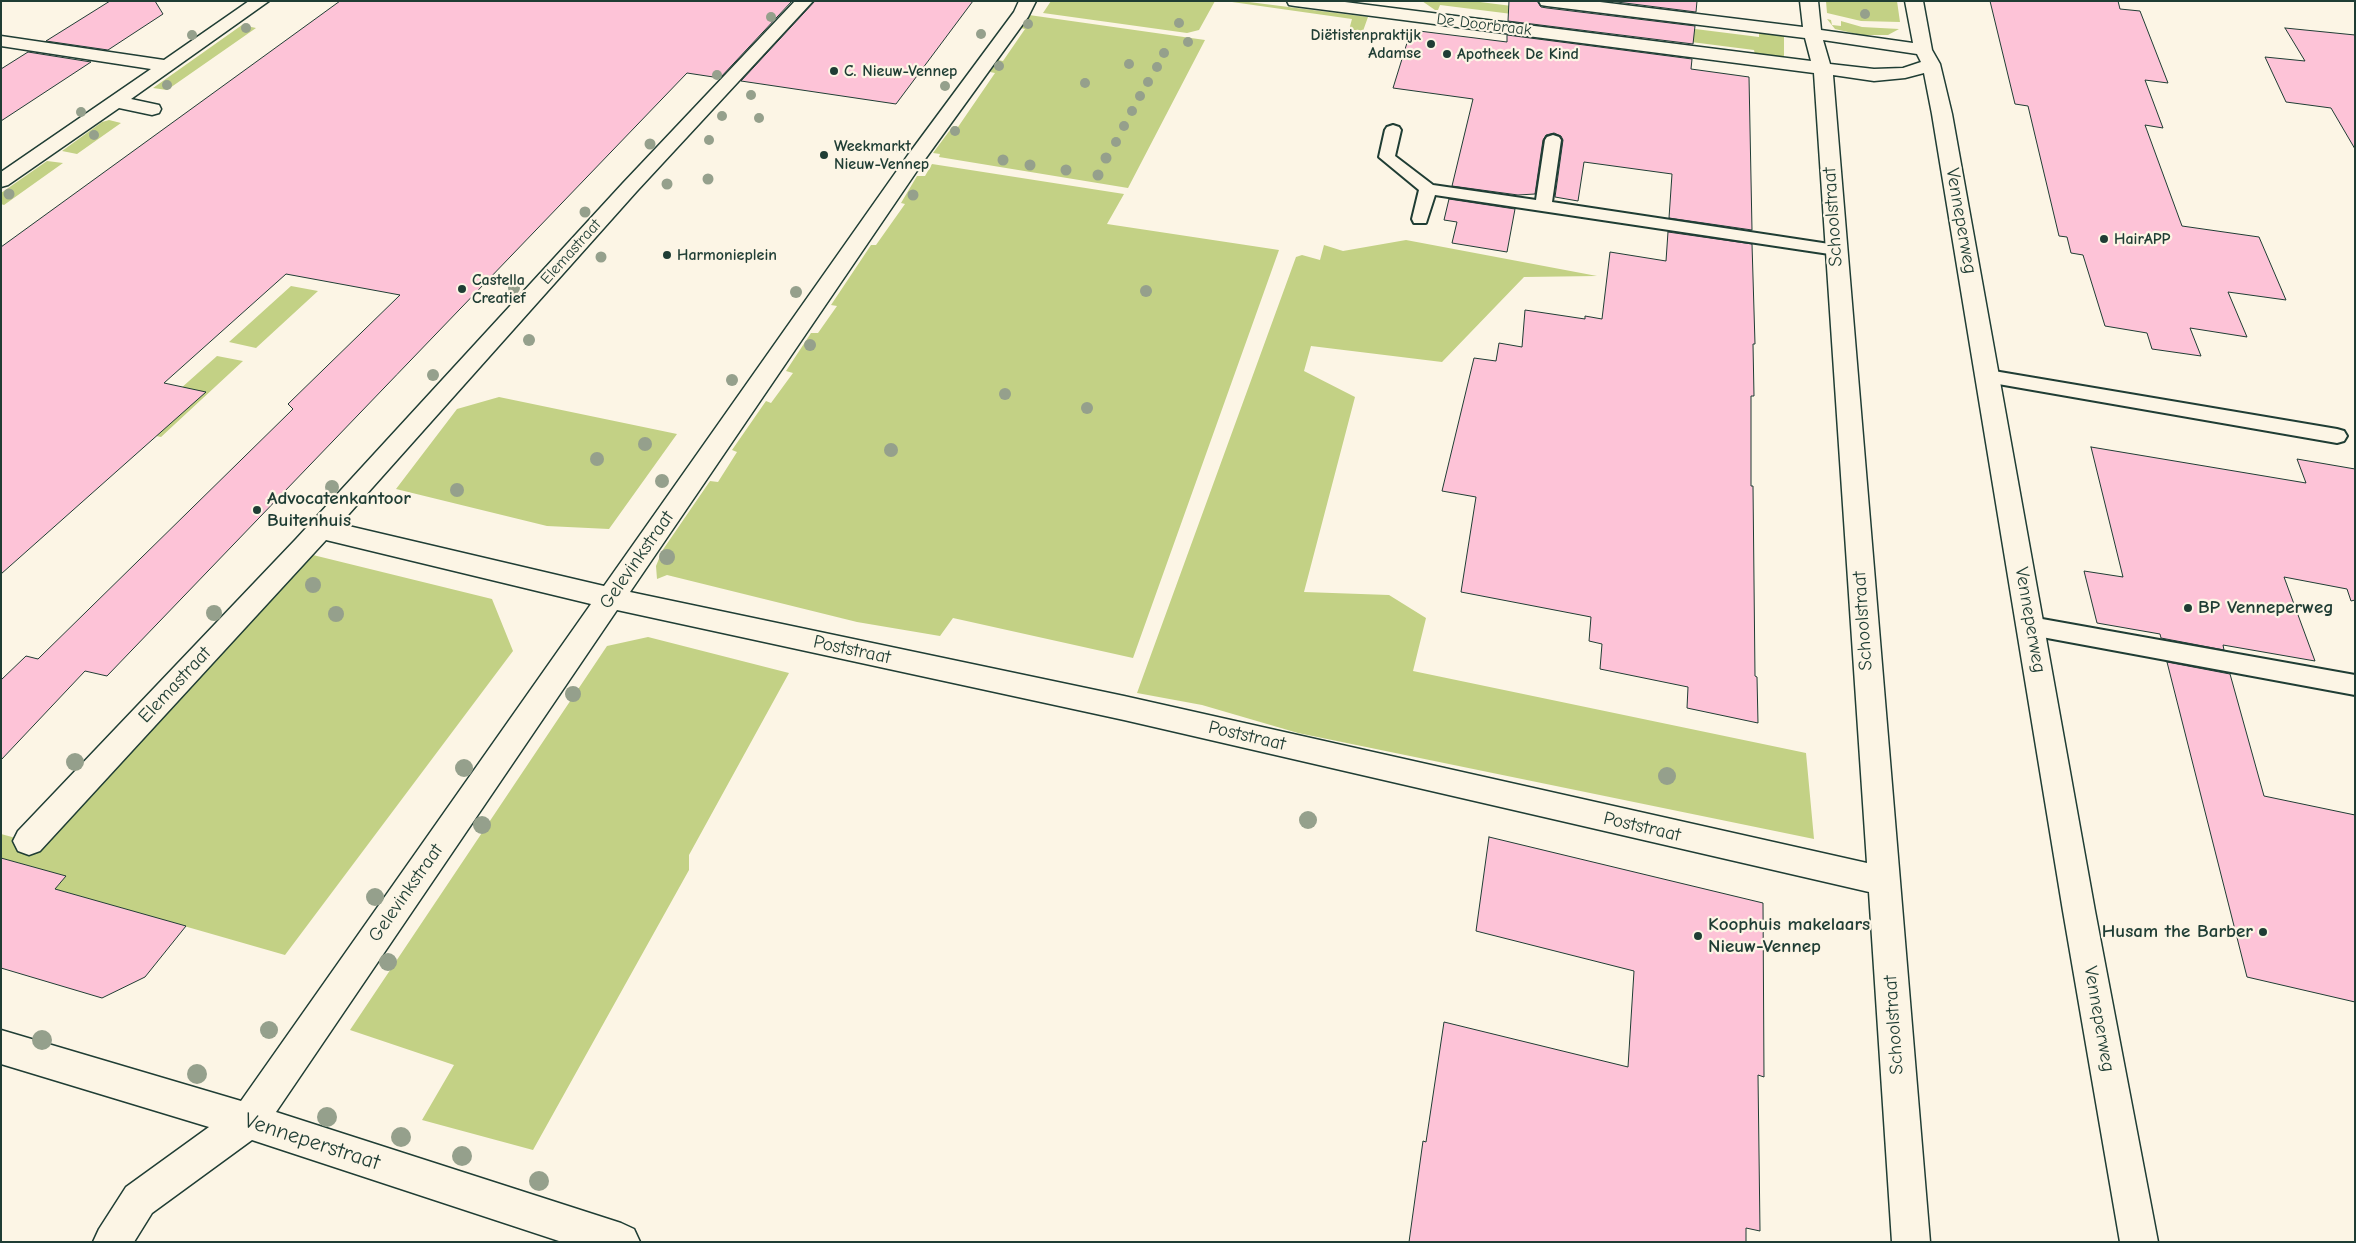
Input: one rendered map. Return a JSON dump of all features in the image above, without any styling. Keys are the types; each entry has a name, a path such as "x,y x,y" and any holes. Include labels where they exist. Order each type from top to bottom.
{"street":[{"path":"1,181 261,1"},
{"name":"Elemastraat","path":"28,841 320,529 630,187 805,1"},
{"name":"Gelevinkstraat","path":"112,1242 139,1200 248,1121 915,159 1022,13 1028,1"},
{"name":"De Doorbraak","path":"1295,1 1874,75 1897,75 1927,57"},
{"name":"De Doorbraak","path":"1547,1 1812,34 1927,57"},
{"name":"Schoolstraat","path":"1809,1 1812,34 1823,69 1911,1242"},
{"name":"Venneperweg","path":"1914,1 1942,114 2079,912 2139,1242"},
{"path":"1,41 167,66"},
{"path":"116,102 152,109"},
{"path":"320,529 610,598"},
{"name":"Poststraat","path":"610,598 1124,708 1883,881"},
{"name":"Venneperstraat","path":"1,1047 248,1121 621,1242"}],"lane":[{"path":"1393,130 1386,157 1428,189 1836,250"},
{"path":"1543,206 1553,140"},
{"path":"1420,219 1428,189"},
{"path":"1988,376 2337,436"},
{"path":"2031,626 2355,685"}],"green space":[{"path":"1051,1 1215,1 1199,30 1187,33 1043,13"},
{"path":"1225,1 1241,1 1368,17 1363,31 1349,30 1352,19"},
{"path":"1422,1 1472,1 1759,37 1759,32 1784,35 1784,59 1755,55 1754,50 1511,19 1512,14 1440,5 1438,10 1435,10"},
{"path":"1826,1 1897,1 1900,22 1861,21 1827,13"},
{"path":"1029,15 1205,40 1128,188 939,157 940,154 933,153 953,126 958,127 995,73 990,72 998,60 1003,61 1025,29 1021,28"},
{"path":"1827,19 1831,20 1832,25 1841,26 1841,21 1862,27 1899,29 1888,35 1861,35 1835,29"},
{"path":"242,25 256,28 167,90 153,88"},
{"path":"109,120 121,123 77,154 62,151 102,122"},
{"path":"47,161 63,163 4,205 1,204 1,193"},
{"path":"932,164 1124,194 1107,224 1279,250 1133,658 953,618 940,636 857,622 667,575 657,579 656,566 662,551 710,481 718,482 737,452 732,450 766,401 771,403 793,373 786,371 811,333 818,333 837,306 831,305 871,245 876,245 905,204 901,203 917,176 925,176"},
{"path":"1406,240 1597,276 1524,277 1442,362 1311,346 1304,371 1355,397 1304,592 1389,595 1426,618 1413,671 1806,753 1814,839 1298,733 1202,705 1137,693 1296,257 1302,255 1320,260 1324,245 1343,251"},
{"path":"291,286 318,291 256,348 229,342"},
{"path":"217,356 243,361 161,437 133,431"},
{"path":"499,397 677,434 609,529 547,526 396,489 457,409"},
{"path":"313,555 492,599 513,651 285,955 55,889 65,876 1,858 1,834 45,846 305,559"},
{"path":"648,637 789,673 689,855 689,870 533,1150 422,1120 454,1065 350,1030 607,646"}],"building":[{"path":"110,1 155,1 163,14 108,50 46,41"},
{"path":"340,1 792,1 720,78 687,73 107,676 85,671 1,760 1,680 26,656 38,659 293,409 288,404 400,295 286,274 164,383 206,392 1,574 1,247"},
{"path":"815,1 973,1 896,104 741,81"},
{"path":"1509,1 1537,1 1541,7 1547,8 1695,26 1693,44 1508,21"},
{"path":"1609,1 1697,1 1696,12"},
{"path":"1990,1 2118,1 2120,9 2140,11 2168,83 2145,80 2163,128 2145,125 2182,226 2259,237 2286,300 2228,292 2247,337 2190,328 2201,356 2152,349 2147,333 2105,326 2083,255 2071,253 2067,237 2059,236 2028,106 2015,104"},
{"path":"2285,28 2355,35 2355,149 2331,108 2286,102 2265,57 2305,61"},
{"path":"1411,30 1507,42 1507,35 1692,59 1691,69 1749,77 1752,230 1669,218 1672,174 1584,162 1578,201 1555,197 1563,140 1561,136 1554,133 1546,135 1543,140 1535,194 1518,195 1452,186 1473,99 1393,88"},
{"path":"28,52 91,62 1,121 1,69"},
{"path":"1449,199 1515,209 1507,252 1452,243 1457,222 1444,220"},
{"path":"1668,232 1752,244 1755,344 1753,344 1754,396 1751,396 1751,486 1753,486 1755,676 1757,677 1758,723 1687,708 1688,687 1600,669 1602,644 1589,641 1591,617 1461,592 1476,497 1442,491 1474,358 1496,361 1499,343 1522,347 1525,310 1585,319 1585,316 1602,319 1610,252 1666,261"},
{"path":"2091,447 2306,483 2297,459 2355,469 2355,600 2351,601 2347,589 2284,577 2315,661 2223,645 2224,650 2161,638 2160,634 2097,623 2084,571 2123,577"},
{"path":"2167,662 2230,674 2264,796 2355,815 2355,1002 2247,977"},
{"path":"1489,837 1763,903 1764,1077 1758,1075 1760,1231 1746,1228 1746,1242 1409,1242 1423,1141 1426,1142 1444,1022 1628,1067 1634,971 1476,931"},
{"path":"1,858 66,876 55,889 186,926 145,977 102,998 1,968"}],"place":[{"name":"Diëtistenpraktijk Adamse","path":"1431,44"},
{"name":"Apotheek De Kind","path":"1447,54"},
{"name":"C. Nieuw-Vennep","path":"834,71"},
{"name":"Weekmarkt Nieuw-Vennep","path":"824,155"},
{"name":"HairAPP","path":"2104,239"},
{"name":"Harmonieplein","path":"667,255"},
{"name":"Castella Creatief","path":"462,289"},
{"name":"Advocatenkantoor Buitenhuis","path":"257,510"},
{"name":"BP Venneperweg","path":"2188,608"},
{"name":"Husam the Barber","path":"2263,932"},
{"name":"Koophuis makelaars Nieuw-Vennep","path":"1698,936"}]}
